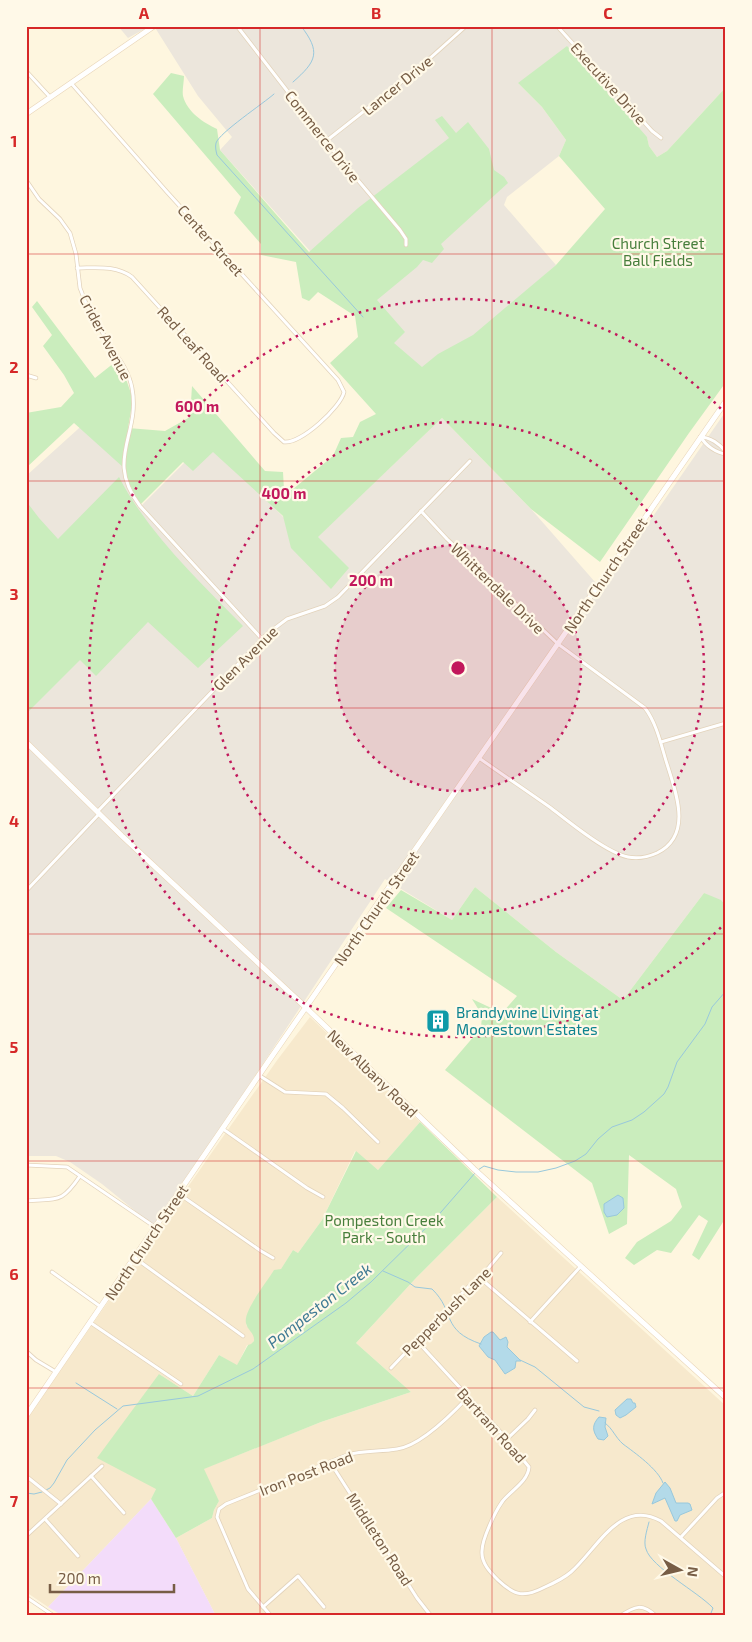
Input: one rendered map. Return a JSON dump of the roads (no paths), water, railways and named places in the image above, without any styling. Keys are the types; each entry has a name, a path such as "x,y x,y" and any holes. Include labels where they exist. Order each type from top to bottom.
{"main road":[{"path":"26,114 154,26"},
{"name":"North Church Street","path":"26,1416 726,401"},
{"name":"New Albany Road","path":"26,742 207,917 306,1008 474,1169 726,1398"}],"street":[{"name":"Commerce Drive","path":"237,26 326,141 400,230 406,239 406,245"},
{"name":"Lancer Drive","path":"326,141 419,68 466,26"},
{"name":"Executive Drive","path":"557,26 652,131 661,138"},
{"path":"26,71 50,97"},
{"name":"Center Street","path":"71,83 338,380 344,392 341,400"},
{"name":"Crider Avenue","path":"26,180 39,199 67,228 74,243 80,288 86,305 126,369 131,383 133,411 123,461 129,488 140,506 262,639"},
{"name":"Red Leaf Road","path":"77,268 115,269 132,277 284,442 292,442 308,432 341,400"},
{"path":"26,375 36,378"},
{"path":"700,437 708,437 724,449 726,453"},
{"path":"700,437 704,443 721,453 726,453"},
{"name":"Glen Avenue","path":"26,891 262,639 287,619 318,609 333,601 470,461"},
{"name":"Whittendale Drive","path":"420,512 446,539 558,644 577,660 630,695 645,708 654,722 678,798 679,822 675,837 666,847 655,854 642,858 627,857 612,851 479,758"},
{"path":"660,742 726,723"},
{"path":"260,1076 285,1092 326,1094 378,1142"},
{"path":"223,1129 311,1190 323,1196"},
{"path":"26,1164 62,1166 80,1176 155,1227"},
{"path":"26,1201 62,1196 71,1190 80,1176"},
{"path":"178,1194 273,1258"},
{"name":"Pepperbush Lane","path":"391,1368 480,1278 501,1253"},
{"path":"135,1258 244,1336"},
{"path":"530,1322 581,1266"},
{"path":"52,1272 102,1307"},
{"path":"480,1278 577,1361"},
{"path":"91,1323 181,1384"},
{"name":"Bartram Road","path":"416,1341 527,1463 529,1470 526,1477 499,1508 486,1538 482,1554 487,1568 512,1591 522,1594 531,1593 566,1576 616,1524 632,1515 643,1514 655,1518 681,1537 726,1577"},
{"path":"26,1351 36,1360 57,1373"},
{"name":"Iron Post Road","path":"263,1607 248,1589 217,1517 219,1509 226,1504 352,1453 399,1449 410,1446 425,1436 468,1397"},
{"path":"507,1439 528,1420 535,1410"},
{"name":"Middleton Road","path":"330,1461 417,1598 431,1616"},
{"path":"26,1536 102,1466"},
{"path":"26,1476 61,1504"},
{"path":"91,1476 124,1513"},
{"path":"681,1537 717,1498 726,1492"},
{"path":"45,1519 78,1556"},
{"path":"271,1616 263,1607 298,1576 324,1607"},
{"path":"26,1597 53,1616"},
{"path":"620,1616 637,1607 646,1608 656,1616"}],"water":[{"path":"618,1195 623,1198 624,1208 617,1215 607,1217 604,1212 604,1204"},
{"path":"491,1332 500,1340 506,1337 507,1347 521,1361 516,1361 515,1368 505,1374 495,1360 488,1357 479,1346 484,1337"},
{"path":"627,1399 631,1399 636,1407 620,1418 616,1415 615,1410"},
{"path":"599,1417 606,1418 605,1427 608,1436 604,1440 598,1439 594,1430 594,1425"},
{"path":"665,1482 670,1488 676,1503 688,1503 692,1510 680,1515 677,1521 675,1521 665,1498 652,1504 656,1493"}],"waterway":[{"path":"293,82 307,68 314,56 312,43 301,26"},
{"path":"274,94 219,138 216,143 217,155 363,317"},
{"name":"Pompeston Creek","path":"478,1170 484,1166 498,1170 538,1172 575,1161 586,1154 598,1139 612,1127 632,1120 664,1094 677,1062 705,1024 712,1007 726,991"},
{"name":"Pompeston Creek","path":"46,1490 54,1483 67,1460 95,1430 123,1406 198,1396 253,1369 346,1303 371,1282 435,1219 475,1173"},
{"path":"383,1271 415,1287 432,1289 444,1305 450,1320 459,1333 481,1344"},
{"path":"520,1360 535,1367 584,1407 599,1411"},
{"path":"76,1383 117,1409"},
{"path":"605,1423 623,1444 656,1472 663,1483"},
{"name":"Pompeston Creek","path":"26,1493 42,1492"},
{"path":"649,1522 645,1543 650,1556 656,1564 713,1608 711,1613 716,1616"}],"place":[{"name":"Brandywine Living at Moorestown Estates","path":"438,1021"}],"park label":[{"name":"Church Street Ball Fields","path":"658,252"},
{"name":"Pompeston Creek Park - South","path":"384,1228"}]}
